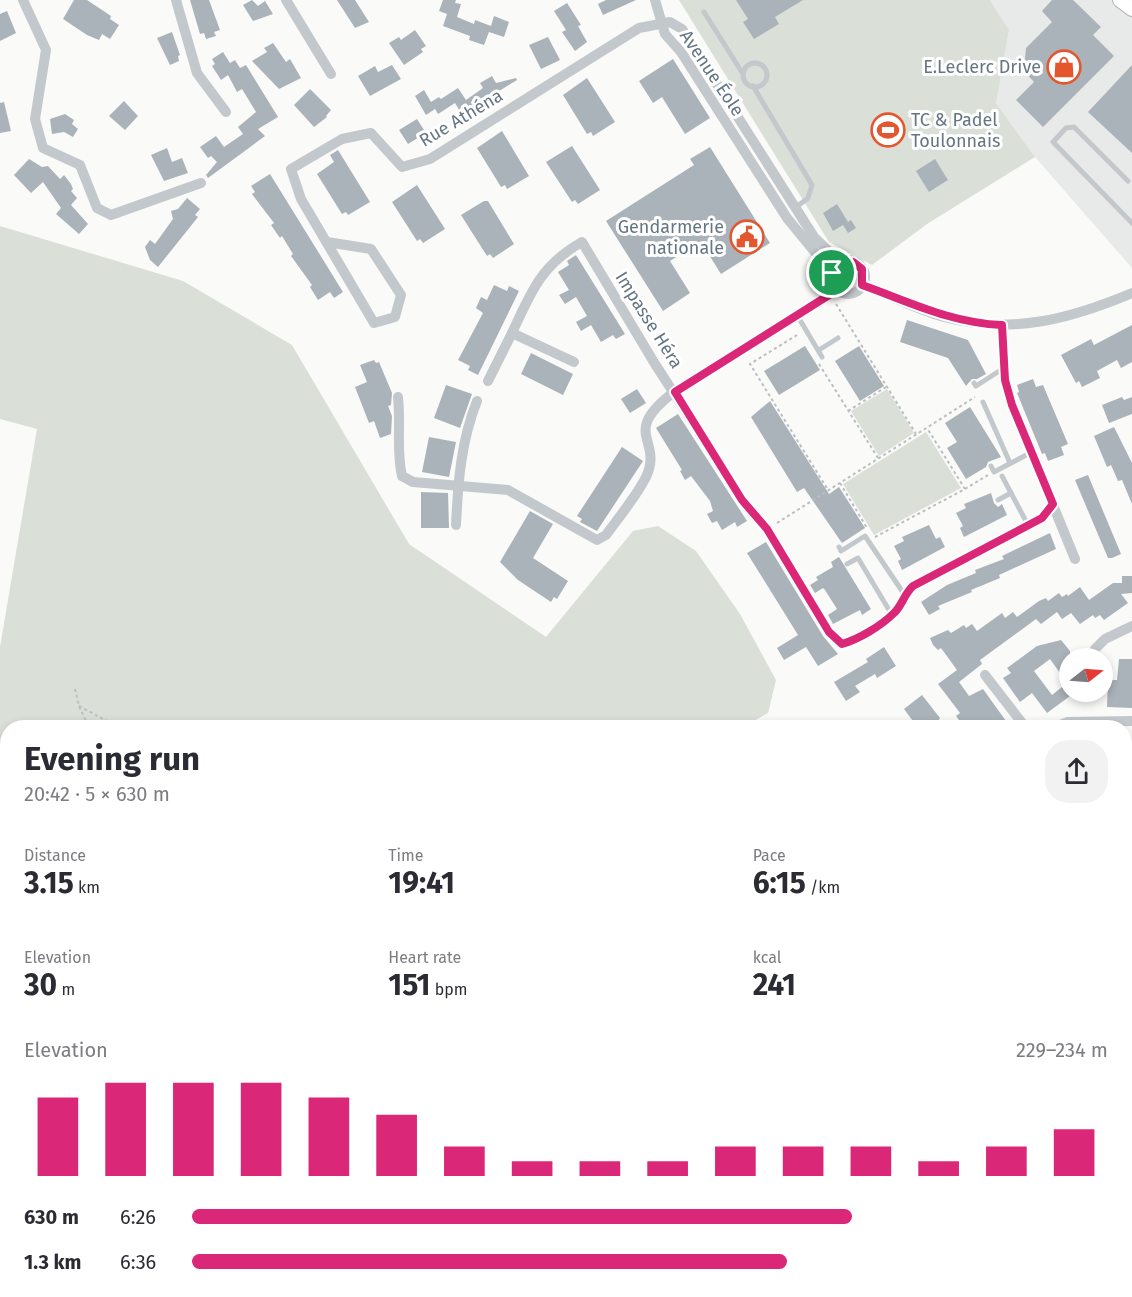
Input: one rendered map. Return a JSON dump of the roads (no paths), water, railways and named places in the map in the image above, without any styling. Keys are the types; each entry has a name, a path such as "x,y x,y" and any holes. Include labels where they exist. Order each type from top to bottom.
{"main road":[{"path":"1120,0 1132,9"}],"street":[{"path":"23,0 46,50 35,119 44,148 80,165 97,208 111,215 201,183"},
{"path":"176,0 197,73 226,112"},
{"path":"286,0 331,74"},
{"path":"655,0 661,22"},
{"name":"Avenue Éole","path":"832,273 787,218 681,52 665,34 661,22 670,22 682,29 814,237 840,262"},
{"name":"Rue Athéna","path":"327,242 371,249 401,295 395,317 374,323 301,199 291,169 342,139 371,133 402,167 430,159 639,28 661,22"},
{"name":"Impasse Héra","path":"512,333 536,281 564,252 582,242 675,392"},
{"path":"848,261 858,265 864,274 862,285 849,294 834,292 832,273 840,262 848,261"},
{"path":"862,285 943,316 980,324 1002,325 1033,325 1064,318 1132,293"},
{"name":"Impasse Héra","path":"398,397 402,425 398,460 402,476 413,482 508,490 597,540 606,535 645,477 650,456 646,445 646,420 651,412 675,392 834,292"},
{"path":"1002,325 1004,368 1012,405 1076,559"},
{"path":"488,381 512,333 574,362"},
{"path":"675,392 742,500 767,529 829,632 842,644 854,640 892,615 904,594 913,586 1042,518 1053,504"},
{"path":"456,525 458,486 468,425 477,401"},
{"path":"1096,648 1106,639 1132,626"},
{"path":"985,675 1020,720"}],"lane":[{"path":"704,12 745,81 753,86 812,185 808,198 795,208"},
{"path":"742,74 749,64 757,63 764,67 765,81 753,86"},
{"path":"1128,181 1074,127 1066,128 1053,142 1132,223"},
{"path":"797,315 822,357"},
{"path":"819,350 838,338"},
{"path":"974,383 976,386 1004,368"},
{"path":"983,402 1010,463"},
{"path":"992,469 1030,453"},
{"path":"1002,476 1028,525"},
{"path":"998,500 1011,493"},
{"path":"838,547 841,551 865,536 904,594"},
{"path":"847,564 858,558 892,615"}],"place":[{"name":"E.Leclerc Drive","path":"1064,67"},
{"name":"TC & Padel Toulonnais","path":"888,130"},
{"name":"Gendarmerie nationale","path":"747,237"}]}
